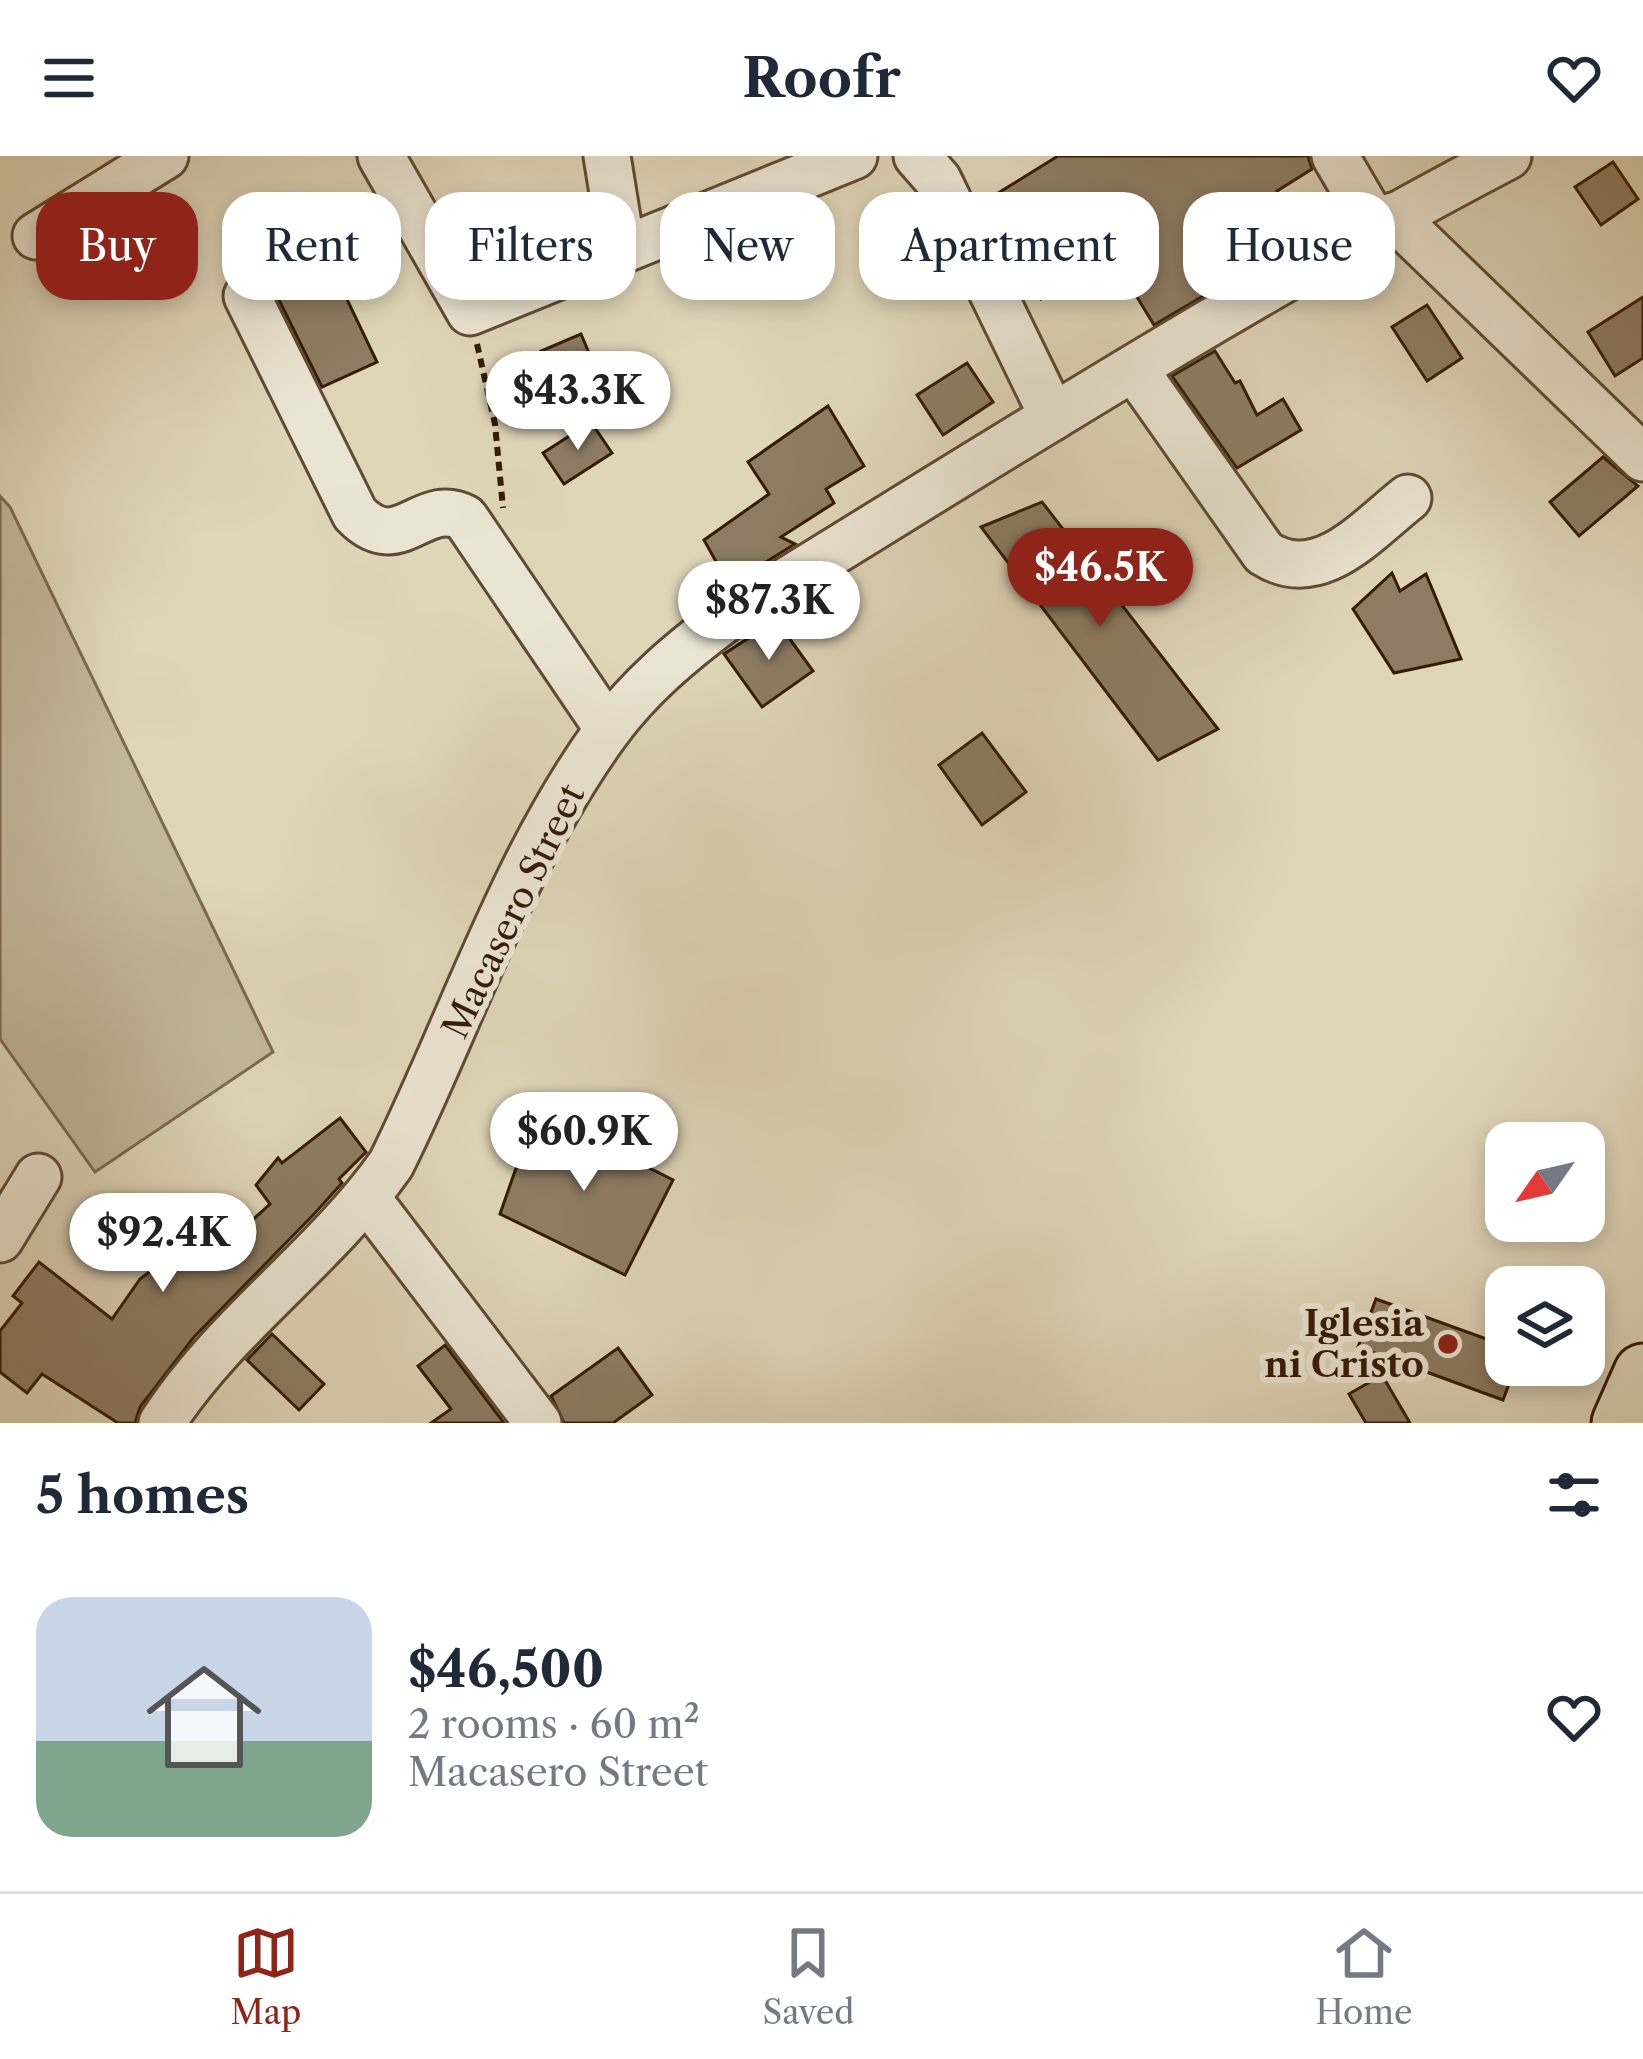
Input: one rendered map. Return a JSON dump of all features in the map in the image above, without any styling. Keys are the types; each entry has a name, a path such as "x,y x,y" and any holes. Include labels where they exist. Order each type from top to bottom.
{"main road":[{"path":"1621,1423 1643,1372"}],"street":[{"path":"107,192 165,156"},
{"path":"380,156 470,311 497,300"},
{"path":"607,156 613,192"},
{"path":"636,243 854,156"},
{"path":"917,156 938,180 1053,417"},
{"path":"1334,156 1362,192"},
{"name":"Macasero Street","path":"1395,215 1508,156"},
{"path":"1395,231 1643,458"},
{"path":"249,300 356,514 377,532 456,513 473,526 608,729"},
{"name":"Macasero Street","path":"161,1423 236,1330 367,1198 391,1164 536,850 608,729 678,654 725,619 1253,300"},
{"path":"1136,370 1264,553 1284,565 1306,568 1324,563 1408,498"},
{"path":"0,1239 38,1177"},
{"path":"367,1198 534,1421"}],"path":[{"path":"470,311 505,487 500,565"}],"shaded area":[{"path":"0,496 10,507 273,1052 95,1172 0,1039"}],"building":[{"path":"1058,156 1308,156 1312,169 1278,192 1183,192 1183,300 1196,300 1154,325 1139,300 1159,300 1159,192 1000,192"},
{"path":"1613,162 1638,199 1601,225 1575,187"},
{"path":"1643,297 1643,358 1615,376 1588,332"},
{"path":"279,300 347,300 377,362 322,387"},
{"path":"1427,305 1462,358 1427,381 1392,327"},
{"path":"581,334 611,405 571,422 541,351"},
{"path":"1215,351 1235,383 1240,381 1257,415 1283,399 1301,430 1237,468 1172,376"},
{"path":"967,363 993,402 943,435 917,395"},
{"path":"828,406 864,466 826,489 834,503 781,537 795,544 729,585 704,540 769,494 748,462"},
{"path":"591,422 612,453 564,484 543,453"},
{"path":"1603,457 1638,486 1579,536 1550,502"},
{"path":"1042,502 1218,729 1158,760 981,527"},
{"path":"1392,573 1400,591 1426,574 1461,659 1394,673 1353,609"},
{"path":"776,620 813,671 762,707 724,654"},
{"path":"982,733 1026,792 982,825 939,765"},
{"path":"536,1111 673,1180 625,1275 500,1214"},
{"path":"340,1118 366,1152 316,1212 194,1337 140,1407 135,1423 118,1423 42,1374 27,1393 0,1372 0,1331 22,1303 13,1296 39,1262 112,1319 140,1279 182,1247 199,1269 270,1204 256,1185 278,1158 282,1163"},
{"path":"1376,1299 1485,1338 1485,1386 1508,1386 1503,1400 1358,1347"},
{"path":"272,1334 324,1384 299,1410 247,1360"},
{"path":"445,1345 504,1423 431,1423 451,1409 418,1366"},
{"path":"618,1348 652,1395 613,1423 564,1423 551,1396"},
{"path":"1382,1375 1410,1423 1366,1423 1349,1394"}],"place":[{"name":"Iglesia ni Cristo","path":"1448,1344"}]}
